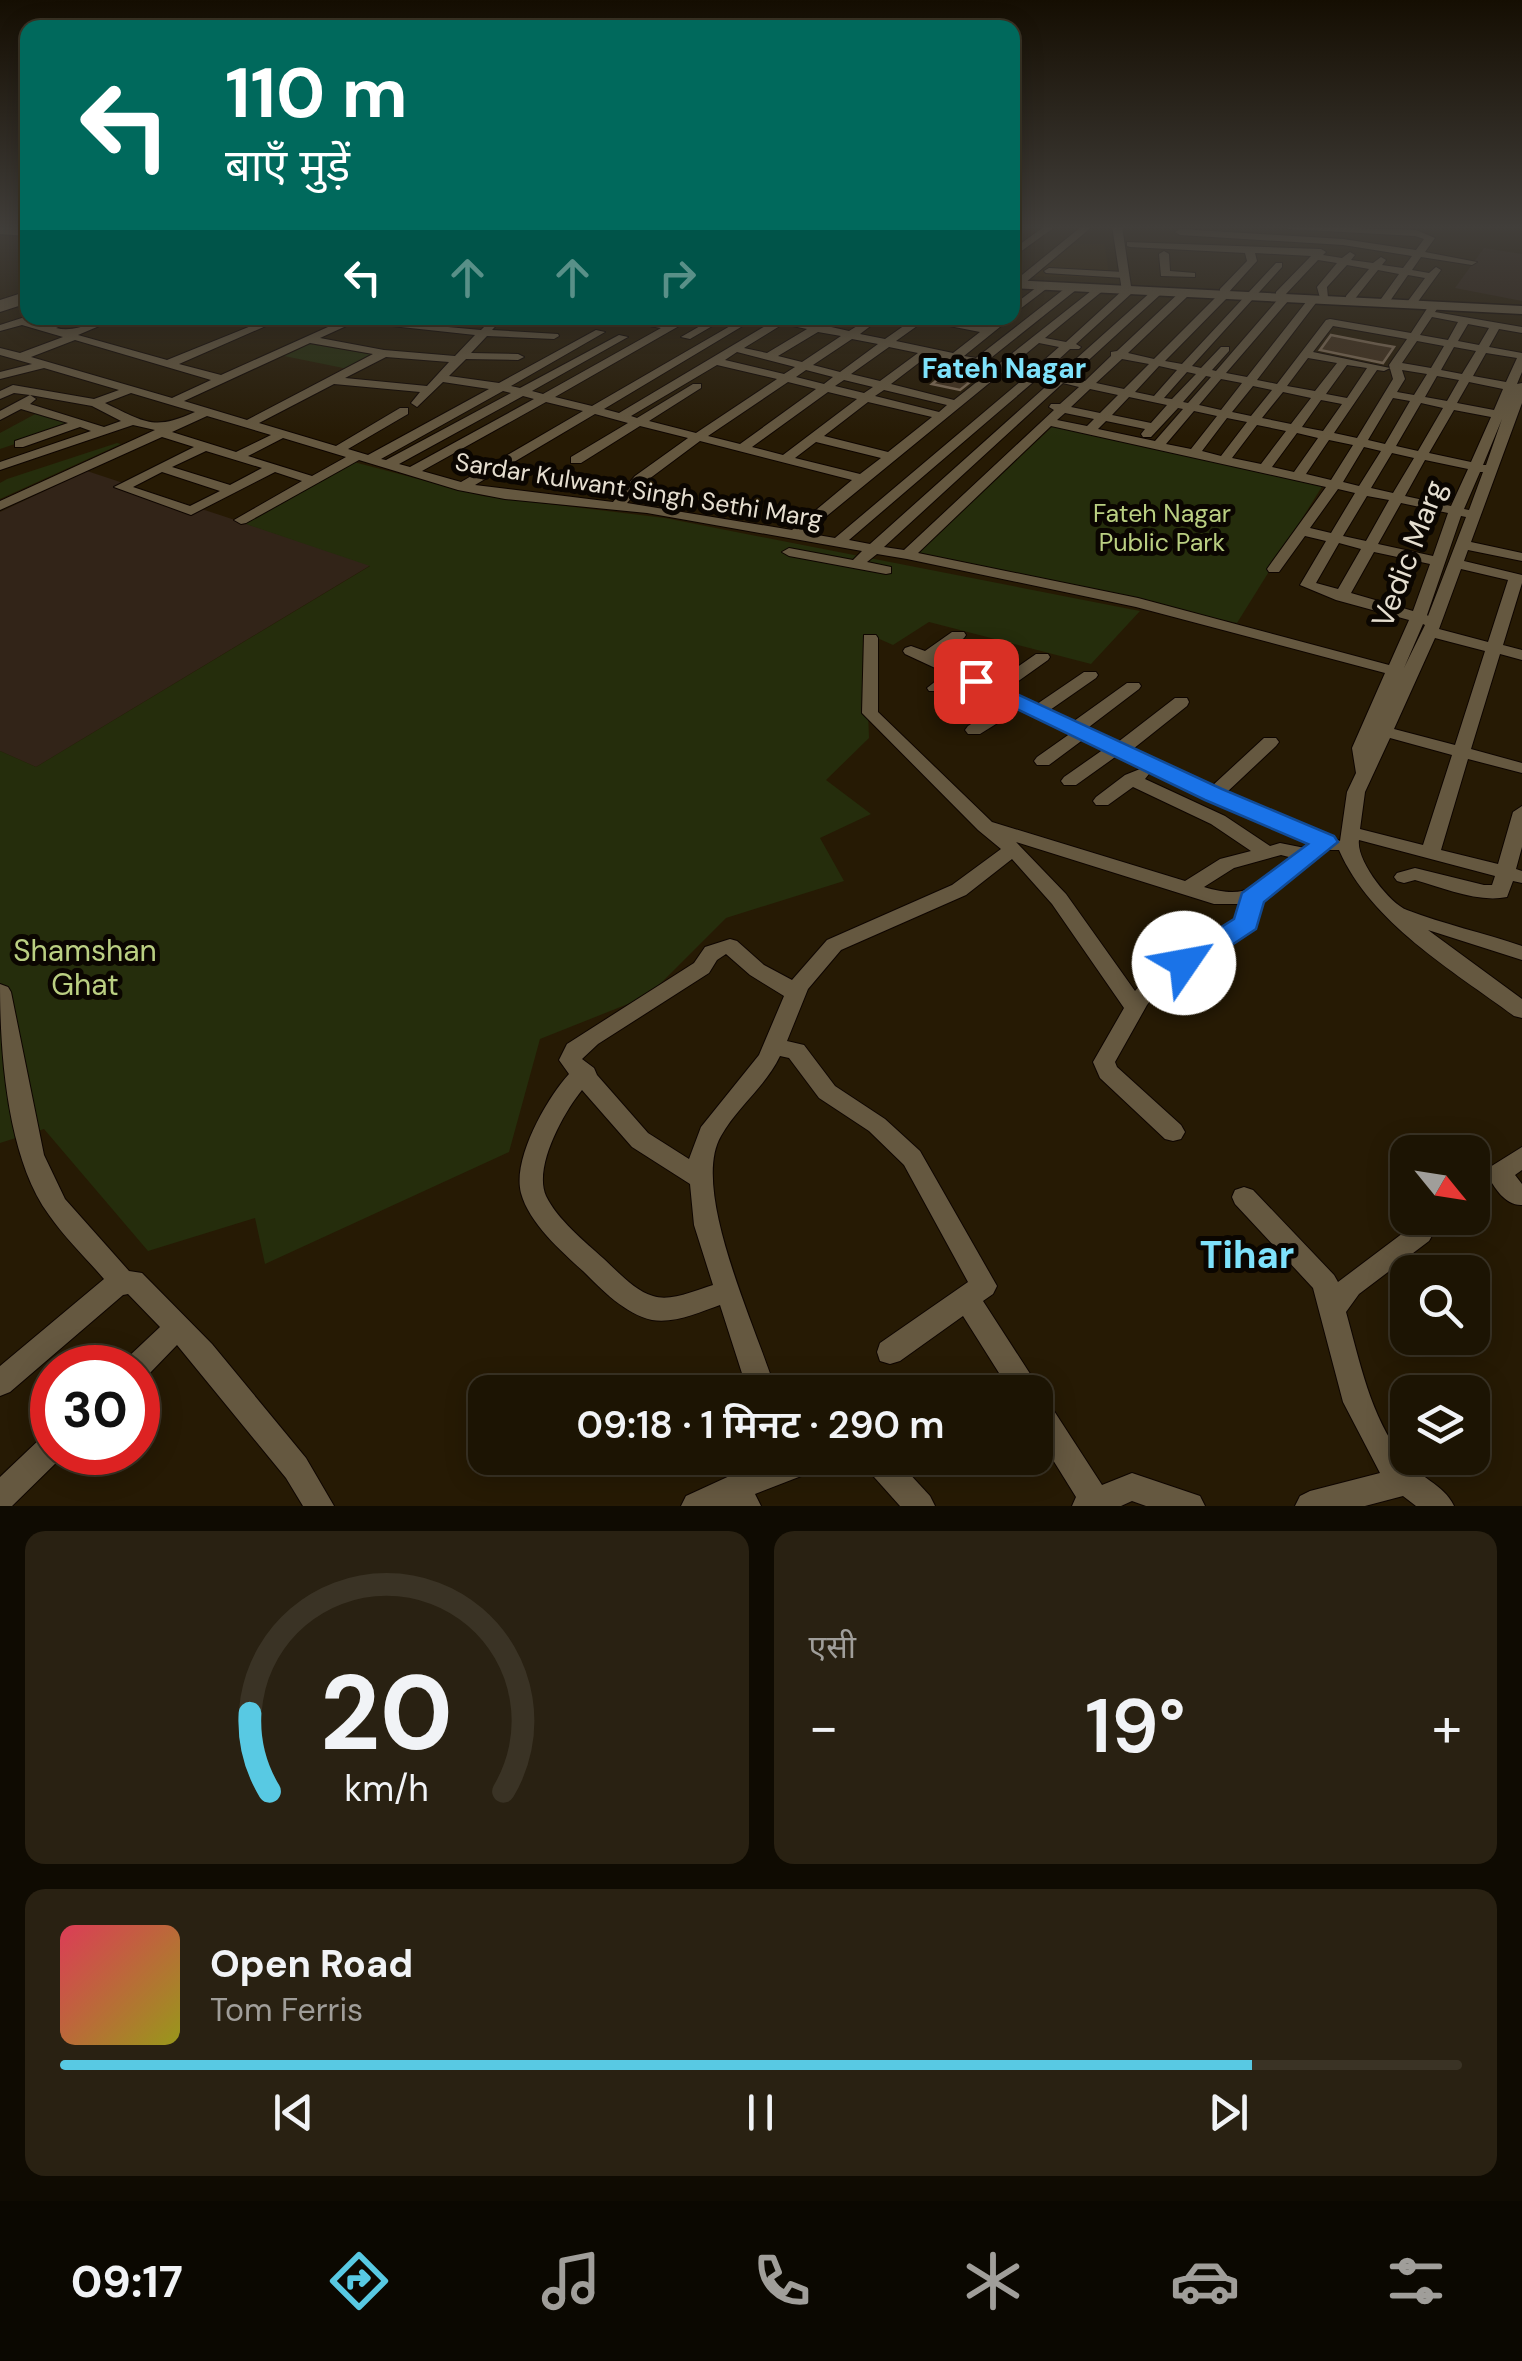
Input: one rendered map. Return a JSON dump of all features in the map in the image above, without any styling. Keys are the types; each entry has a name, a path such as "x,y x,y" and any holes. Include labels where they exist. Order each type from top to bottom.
{"main road":[{"path":"1287,296 1319,298 1337,313 1414,300 1522,308"},
{"path":"1392,302 1432,310 1522,308"}],"street":[{"path":"978,362 1061,296"},
{"path":"791,545 862,478 1091,296"},
{"path":"836,544 1128,296"},
{"path":"857,564 1093,350 1131,296"},
{"path":"1152,296 1172,305 1264,322"},
{"path":"908,555 1047,421 1090,386 1180,296"},
{"path":"1089,431 1221,296"},
{"path":"1156,400 1249,296"},
{"path":"1158,445 1220,376 1282,296"},
{"path":"1224,460 1351,296"},
{"path":"1384,326 1394,296"},
{"path":"1414,300 1417,296"},
{"path":"1194,454 1319,298"},
{"path":"1394,368 1410,337 1432,310 1522,330"},
{"path":"1337,313 1410,337"},
{"path":"1337,313 1410,337 1522,357"},
{"path":"1292,327 1337,313 1369,318"},
{"path":"1020,318 1056,326"},
{"path":"1465,320 1306,586 1522,655"},
{"path":"38,325 222,379"},
{"path":"44,329 55,325"},
{"path":"0,362 96,325"},
{"path":"168,364 262,325"},
{"path":"172,402 341,325"},
{"path":"412,325 445,329 491,325 570,328"},
{"path":"445,329 449,325"},
{"path":"491,325 554,336"},
{"path":"338,450 432,390 491,325"},
{"path":"660,325 671,327"},
{"path":"411,472 675,325"},
{"path":"686,337 707,325"},
{"path":"463,487 738,325"},
{"path":"620,418 769,325"},
{"path":"807,325 1483,468"},
{"path":"769,357 825,325"},
{"path":"617,506 640,479 866,325"},
{"path":"743,448 913,325"},
{"path":"959,325 990,331"},
{"path":"959,336 973,325"},
{"path":"955,357 998,325"},
{"path":"1340,597 1496,325"},
{"path":"241,520 312,480 502,387 600,332"},
{"path":"387,465 624,337"},
{"path":"310,340 384,353 518,357"},
{"path":"1039,340 1350,402"},
{"path":"786,460 898,374 947,344"},
{"path":"736,349 956,404"},
{"path":"1140,442 1225,349"},
{"name":"Sardar Kulwant Singh Sethi Marg","path":"0,350 463,487 504,496 617,506 720,521 791,545 836,544 908,555 1138,603 1402,673"},
{"path":"1274,350 1374,367 1434,372 1519,389"},
{"path":"248,424 384,353"},
{"name":"Vedic Marg","path":"1364,772 1360,748 1427,624 1446,563 1456,511 1510,420 1519,389 1522,357"},
{"path":"716,361 942,416"},
{"path":"1264,469 1344,361"},
{"path":"0,376 45,364"},
{"path":"858,365 898,374"},
{"path":"1298,476 1374,367"},
{"path":"1274,569 1335,484 1400,379 1394,368"},
{"path":"444,379 502,387 961,506"},
{"path":"333,380 432,390"},
{"path":"576,460 697,386"},
{"path":"0,395 13,388 95,404 132,421 312,480"},
{"path":"95,404 132,390"},
{"path":"0,416 40,394"},
{"path":"1390,394 1510,420"},
{"path":"1010,398 1153,427"},
{"path":"20,404 104,431"},
{"path":"0,506 205,412"},
{"path":"1022,414 1473,514"},
{"path":"1,474 132,421"},
{"path":"19,444 81,423"},
{"path":"236,456 282,434"},
{"path":"915,437 1010,460"},
{"path":"815,438 890,456"},
{"path":"204,446 121,487 191,511 273,468"},
{"path":"161,468 231,490"},
{"name":"Vedic Marg","path":"1446,563 1461,544 1473,514 1483,468"},
{"path":"1303,531 1519,579 1430,852"},
{"path":"1461,544 1522,557"},
{"path":"791,545 886,570"},
{"path":"958,636 918,654 1214,794 1326,842 1349,841 1430,852 1515,875"},
{"path":"870,638 870,713 1059,899 1135,1007"},
{"path":"935,688 997,646"},
{"path":"995,690 1042,657"},
{"name":"Vedic Marg","path":"1349,841 1356,792 1384,731 1402,673"},
{"path":"1040,710 1090,675"},
{"path":"1043,762 1134,686"},
{"path":"974,730 1020,701"},
{"path":"1070,781 1181,702"},
{"path":"1384,731 1522,768"},
{"path":"1214,794 1270,742"},
{"path":"1102,801 1153,766"},
{"path":"1131,779 1218,820 1267,853"},
{"path":"1404,876 1415,874 1496,894 1515,875 1522,812"},
{"path":"986,826 1221,899 1252,899 1326,842"},
{"path":"1349,841 1370,885 1398,913 1522,1010"},
{"path":"756,1375 706,1224 700,1163 710,1134 774,1048 795,992 841,939 959,890 1012,849"},
{"path":"1190,887 1227,863 1280,849 1309,855"},
{"path":"1173,1132 1104,1065 1135,1007 1153,983 1246,923 1252,899"},
{"path":"1398,913 1522,953"},
{"path":"701,1179 640,1140 570,1060 574,1050 702,968 707,955 720,947 730,946 757,970 795,992"},
{"path":"0,992 32,1156 56,1206 128,1282 178,1327 296,1468 319,1506"},
{"path":"774,1048 796,1051 827,1092 877,1125 912,1158 984,1286 890,1352"},
{"path":"586,1074 561,1095 532,1167 535,1201 584,1254 638,1303 665,1308 727,1292"},
{"path":"1518,1196 1499,1174 1522,1157"},
{"path":"1244,1197 1324,1283 1357,1402 1385,1456 1406,1482 1439,1506"},
{"path":"1332,1311 1350,1286 1419,1235"},
{"path":"0,1383 128,1282"},
{"path":"966,1298 1015,1375"},
{"path":"160,1345 178,1327"},
{"path":"1053,1437 1093,1505 1132,1487 1190,1506"},
{"path":"0,1497 30,1468"},
{"path":"696,1506 740,1498 772,1475"},
{"path":"892,1475 920,1506"},
{"path":"1310,1506 1406,1482"}],"shaded area":[{"path":"87,471 371,565 36,767 0,751 0,512"}],"green space":[{"path":"309,344 375,355 348,369 284,356"},
{"path":"39,412 79,423 0,449 0,433"},
{"name":"Fateh Nagar Public Park","path":"1053,426 1323,485 1237,623 918,553"},
{"path":"121,444 0,499 0,483 7,479"},
{"name":"Shamshan Ghat","path":"350,461 483,496 665,518 1140,611 1091,664 929,622 893,645 875,637 866,653 869,738 826,780 871,814 820,838 844,881 726,918 648,996 540,1039 509,1152 265,1264 255,1218 148,1251 44,1129 0,1143 0,751 36,767 370,566 237,521"}],"building":[{"path":"1331,335 1394,347 1383,363 1320,350"},
{"path":"956,365 984,371 960,390 932,384"}],"district":[{"name":"Fateh Nagar","path":"1004,368"},
{"name":"Tihar","path":"1247,1255"}],"route":[{"path":"976,681 1153,766 1326,842 1252,899 1246,923 1184,963"}]}
